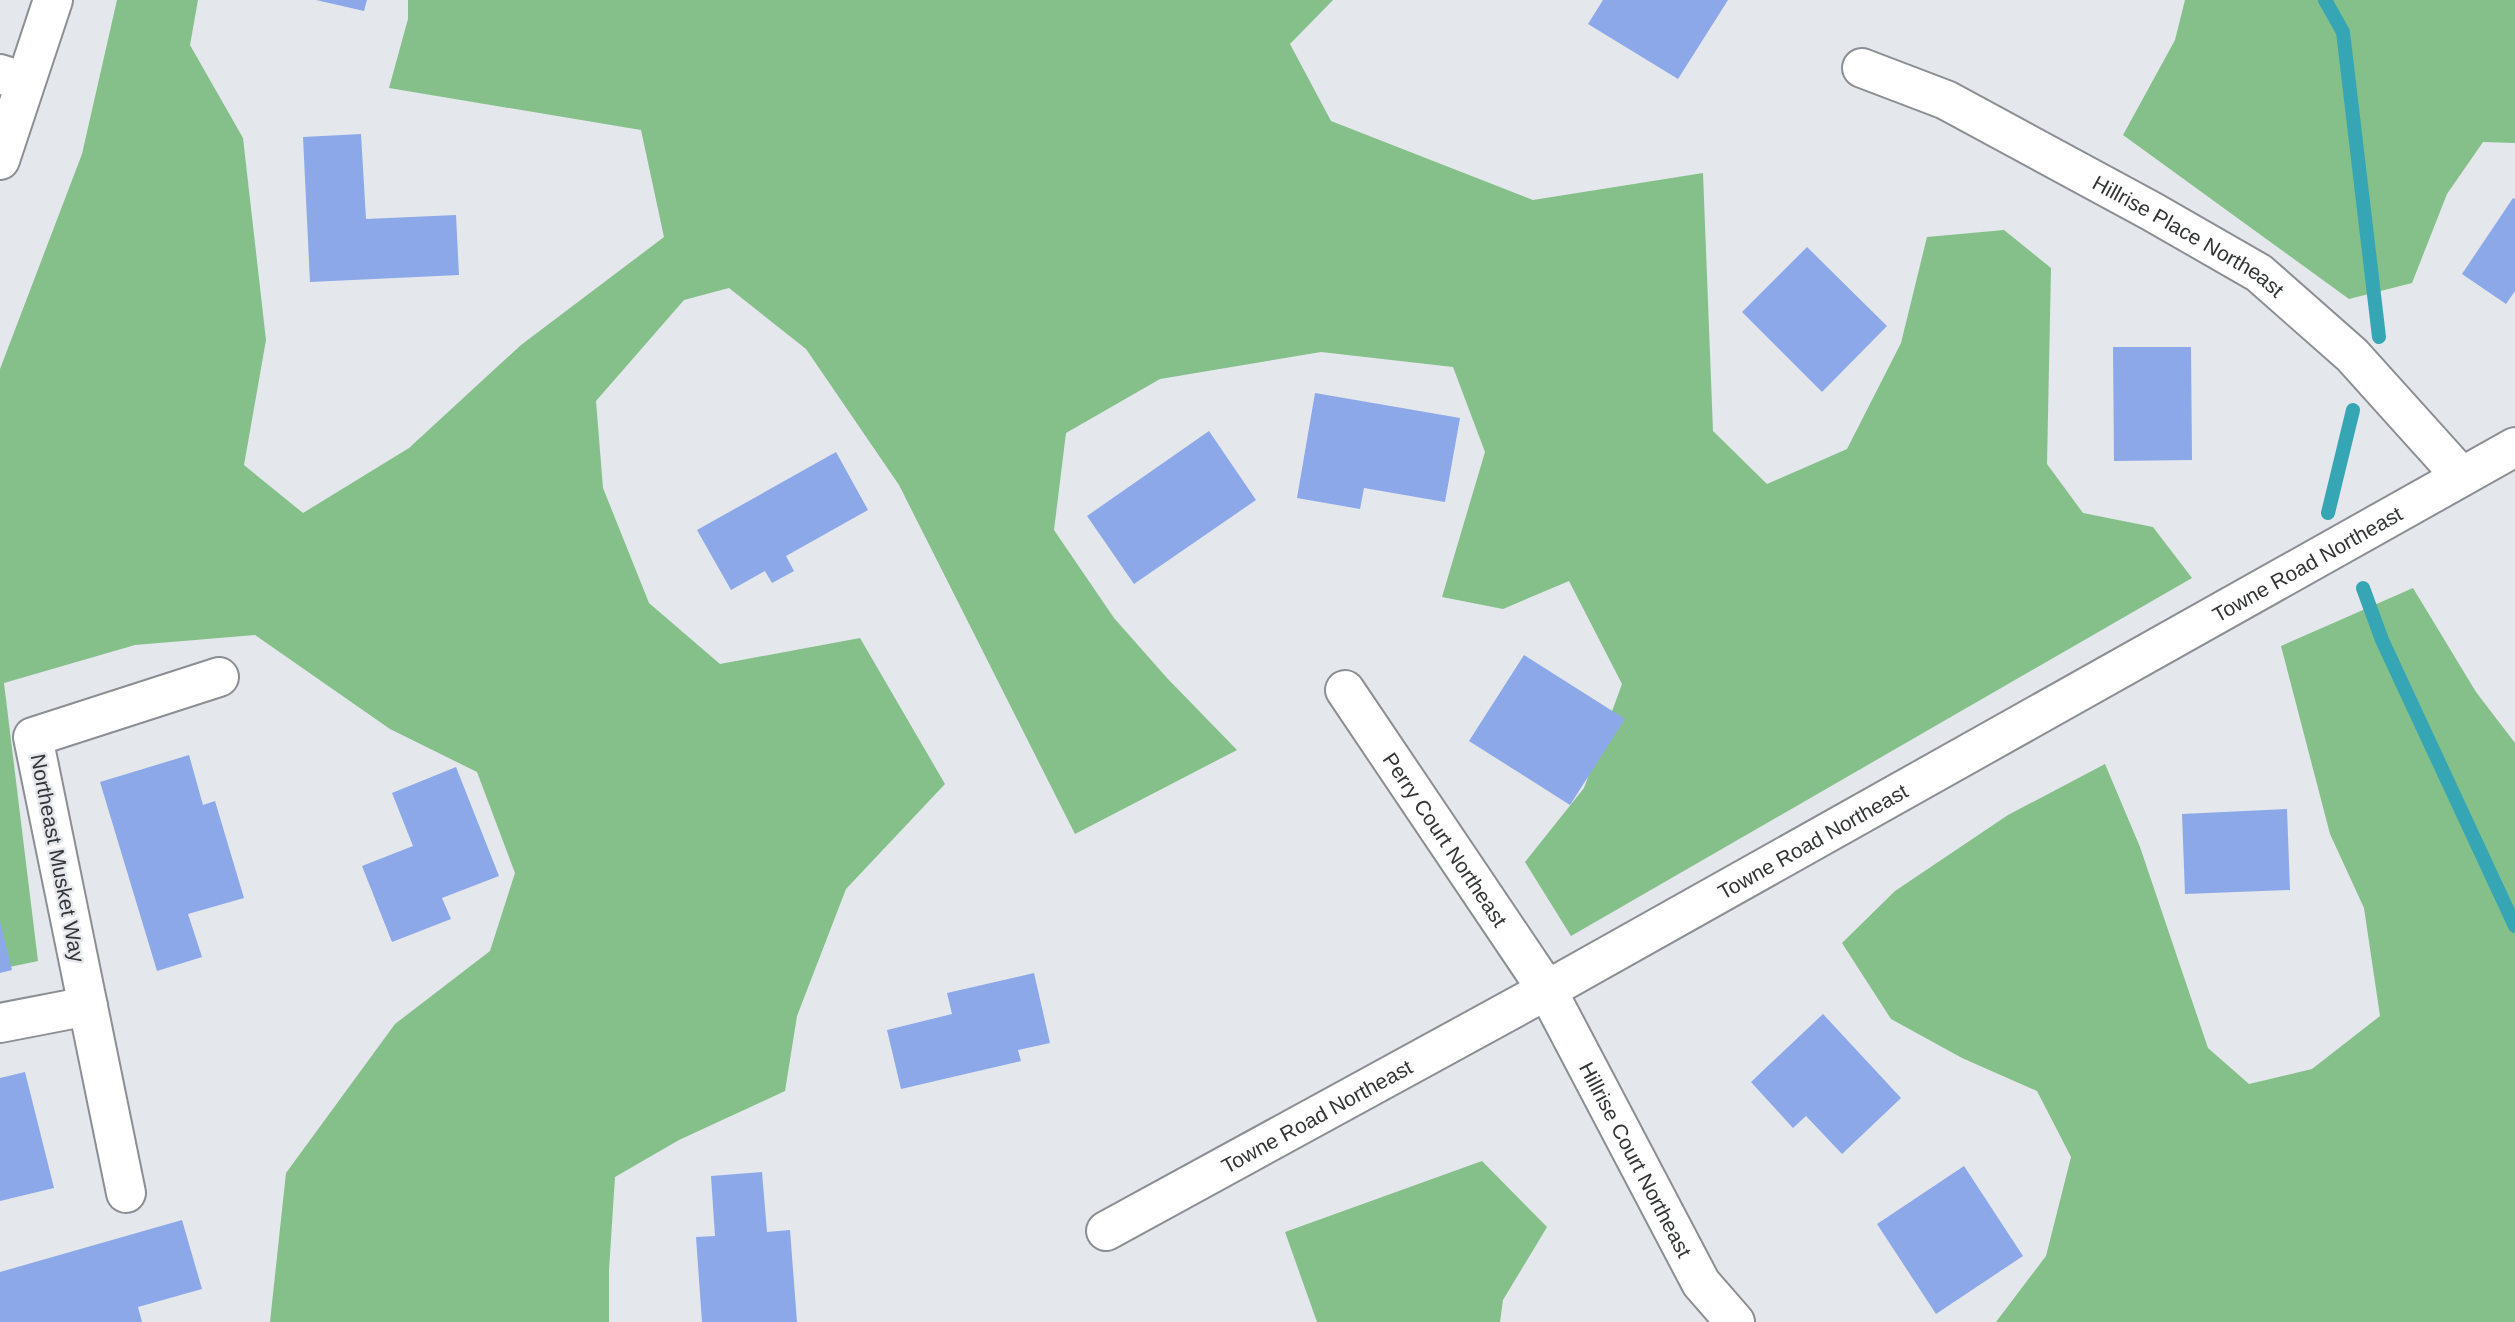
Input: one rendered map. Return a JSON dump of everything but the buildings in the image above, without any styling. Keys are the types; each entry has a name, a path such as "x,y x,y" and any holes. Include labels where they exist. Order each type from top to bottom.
{"street":[{"path":"0,160 13,78 53,0"},
{"name":"Hillrise Place Northeast","path":"1862,68 1946,100 2259,273 2352,355 2461,476"},
{"name":"Towne Road Northeast","path":"1106,1231 1547,990 2515,447"},
{"name":"Northeast Musket Way","path":"126,1193 33,737 219,677"},
{"name":"Perry Court Northeast","path":"1345,690 1547,990"},
{"name":"Hillrise Court Northeast","path":"1547,990 1701,1283 1735,1322"},
{"path":"0,1023 88,1006"}],"green space":[{"path":"117,0 198,0 190,45 243,138 266,340 244,465 303,513 409,448 521,345 664,237 641,130 389,88 408,19 408,0 1333,0 1290,44 1331,121 1533,200 1703,173 1713,431 1767,484 1847,449 1901,343 1927,237 2004,230 2051,268 2047,464 2083,513 2153,527 2192,578 1571,936 1525,862 1584,788 1622,684 1569,581 1503,609 1442,597 1485,452 1453,367 1321,352 1160,379 1066,433 1054,530 1114,618 1167,678 1237,750 1075,834 899,485 806,349 729,288 684,300 596,401 603,488 649,603 720,664 860,638 945,784 846,889 797,1016 785,1091 679,1140 615,1177 609,1270 609,1322 270,1322 286,1173 395,1024 490,951 515,873 477,772 390,729 255,635 135,645 4,683 38,961 0,969 0,369 82,154"},
{"path":"2185,0 2515,0 2515,143 2483,142 2447,194 2412,283 2349,299 2123,135 2175,40"},
{"path":"2413,588 2476,692 2515,743 2515,1322 1996,1322 2046,1256 2071,1157 2037,1091 1962,1058 1891,1019 1842,943 1895,891 2008,815 2105,764 2140,847 2208,1048 2249,1084 2312,1069 2380,1016 2364,908 2330,834 2281,646"},
{"path":"1482,1161 1547,1227 1503,1300 1500,1322 1317,1322 1285,1232"}],"waterway":[{"path":"2325,0 2343,32 2379,337"},
{"path":"2328,513 2353,410"},
{"path":"2363,588 2382,640 2515,926"}]}
